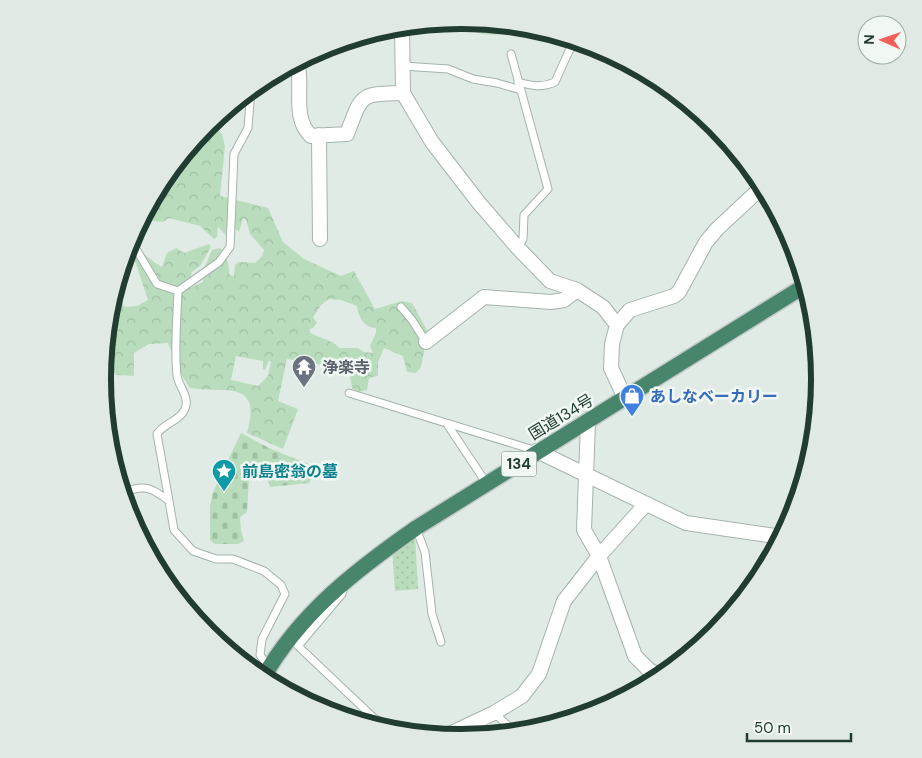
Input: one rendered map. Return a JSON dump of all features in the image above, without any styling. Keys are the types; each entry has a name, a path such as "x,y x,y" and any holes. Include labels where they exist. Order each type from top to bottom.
{"highway":[{"name":"国道134号","path":"267,671 294,631 361,566 416,528 487,485 537,451 588,422 799,289"}],"street":[{"path":"402,34 403,93 432,142 518,248 550,281 577,290 603,307 617,324"},
{"path":"299,69 300,114 306,131 311,136 347,134 358,106 364,98 379,94 403,93"},
{"path":"319,135 320,239"},
{"path":"625,398 611,368 612,344 617,324 630,310 674,296 679,292 706,242 717,229 757,192"},
{"path":"426,342 484,297 551,302 564,300 577,290"},
{"path":"588,422 584,530 599,556 635,656 653,672"},
{"path":"537,451 645,505 686,523 774,535"},
{"path":"460,729 494,713 522,696 539,674 564,601 599,556 645,505"}],"lane":[{"path":"518,82 530,86 546,86 555,82 573,47"},
{"path":"511,54 548,189 524,215 523,238 518,248"},
{"path":"403,66 448,69 473,79 521,90"},
{"path":"178,291 219,262 230,247 234,154 248,128 250,99"},
{"path":"136,248 157,284 178,291"},
{"path":"178,291 176,359 178,379 185,395 186,406 182,415 161,428 157,434 174,530 193,551 216,559 233,560 264,571 281,586 285,594 282,603 262,640 260,655 265,669"},
{"path":"401,307 426,342"},
{"path":"349,393 537,451"},
{"path":"447,424 487,485"},
{"path":"129,491 141,488 153,488 169,501"},
{"path":"416,528 425,552 432,614 441,642"},
{"path":"344,581 342,594 298,646 374,718"},
{"path":"494,713 508,726"}],"green space":[{"path":"468,29 510,32 492,35"},
{"path":"216,128 222,134 225,146 220,196 268,208 283,242 304,259 341,276 354,271 375,309 402,301 412,303 428,332 421,367 416,373 407,372 403,356 384,348 378,362 378,376 369,378 367,390 359,392 352,388 348,363 339,361 337,374 327,366 287,359 278,401 298,409 283,449 247,433 250,416 249,404 245,396 228,390 190,388 182,376 168,343 149,344 134,353 134,376 116,375 111,367 111,356 120,299 125,307 137,306 148,300 133,255 138,243 148,258 162,267 167,253 176,248 184,253 209,244 211,247 200,266 192,272 188,287 190,288 203,282 203,271 212,250 220,248 222,250 227,260 229,274 234,277 235,265 238,262 255,263 262,256 264,250 250,234 246,220 243,218 239,232 228,224 225,235 218,226 217,237 214,239 200,226 169,218 163,222 149,220 183,166","holes":["329,299 341,300 357,306 362,321 368,326 376,328 376,333 370,346 373,353 364,352 358,348 340,348 332,342 310,333 310,329 317,323 313,317 321,305","236,356 263,361 263,369 265,370 269,361 271,361 268,376 258,386 231,380"]},
{"path":"241,433 269,448 318,468 309,483 270,487 266,475 249,479 247,512 240,517 244,541 238,544 215,544 210,540 210,506 213,492"},
{"path":"415,536 418,589 395,591 392,550"}],"place":[{"name":"浄楽寺","path":"304,388"},
{"name":"あしなベーカリー","path":"632,417"},
{"name":"前島密翁の墓","path":"224,492"}]}
